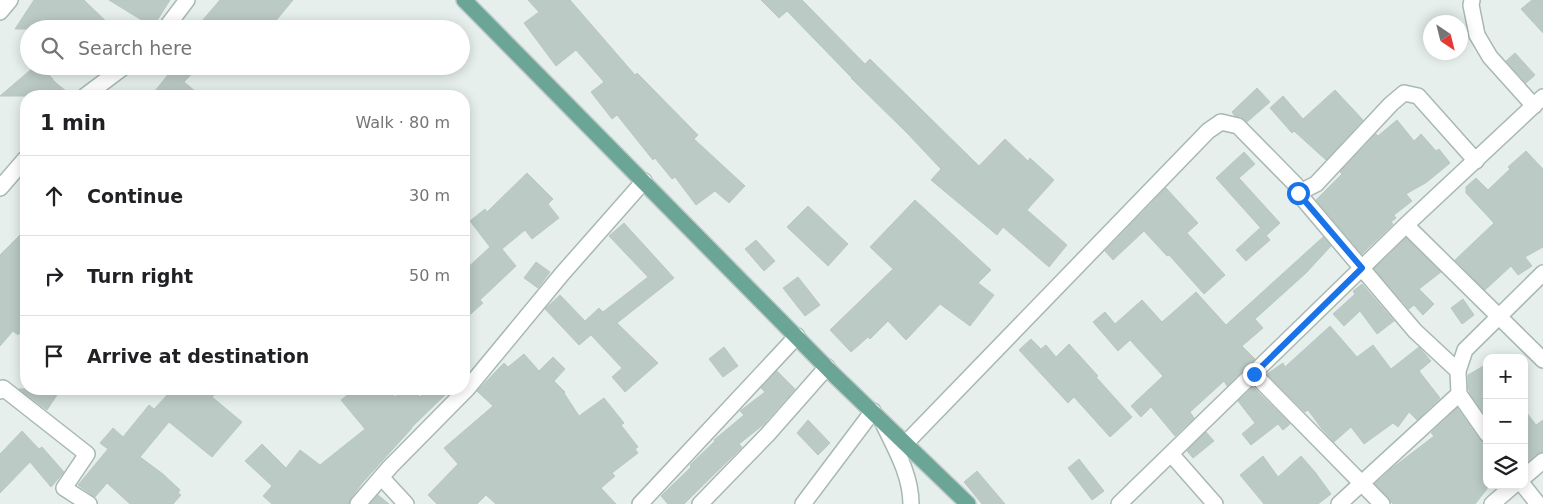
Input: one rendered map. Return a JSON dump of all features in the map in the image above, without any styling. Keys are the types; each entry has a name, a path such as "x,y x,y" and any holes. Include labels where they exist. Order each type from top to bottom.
{"main road":[{"path":"464,0 827,367 968,504"}],"street":[{"path":"0,12 10,0"},
{"path":"172,20 187,0"},
{"path":"1119,504 1406,225 1538,102 1490,57 1477,35 1471,5 1472,0"},
{"path":"93,90 113,75"},
{"path":"1298,193 1316,184 1391,104 1404,93 1418,96 1476,161"},
{"path":"905,444 1201,138 1221,122 1238,126 1296,185 1298,193 1415,331 1458,371"},
{"path":"0,188 20,165"},
{"path":"470,382 644,181"},
{"path":"1406,225 1498,318 1543,360"},
{"path":"1483,428 1459,394 1458,371 1465,350 1543,273"},
{"path":"640,504 797,336"},
{"path":"700,504 768,434 827,367"},
{"path":"1254,374 1382,504"},
{"path":"0,391 3,388 88,454 64,488 89,504"},
{"path":"1339,504 1459,394"},
{"path":"358,504 458,395"},
{"path":"803,504 877,416 904,471 909,486 911,504"},
{"path":"1170,454 1214,504"},
{"path":"1528,474 1543,461"},
{"path":"380,478 406,504"},
{"path":"1492,504 1509,489"},
{"path":"1526,489 1538,504"}],"building":[{"path":"34,0 84,0 105,20 21,20"},
{"path":"109,0 170,0 157,20 142,20"},
{"path":"220,0 293,0 276,20 203,20"},
{"path":"528,0 570,0 635,75 637,73 698,135 694,139 745,186 729,203 715,191 696,205 675,177 672,179 655,158 653,160 617,115 612,119 591,92 604,82 576,50 556,66 524,23 539,12"},
{"path":"761,0 802,0 865,64 870,59 979,166 1005,139 1028,161 1030,158 1054,180 1027,210 1067,245 1049,267 1003,227 997,235 931,180 941,169 907,133 787,11 779,18"},
{"path":"1532,0 1543,0 1543,33 1521,9"},
{"path":"20,21 20,29 15,29"},
{"path":"1515,53 1535,75 1526,83 1506,61"},
{"path":"24,75 49,75 65,90 20,90 20,96 0,96"},
{"path":"168,75 191,75 184,82 194,90 156,90"},
{"path":"1257,88 1270,102 1247,122 1241,117 1235,116 1232,112"},
{"path":"1335,90 1363,120 1326,160 1294,131 1292,133 1270,108 1283,96 1303,119"},
{"path":"1397,120 1414,141 1421,134 1436,151 1439,149 1450,163 1427,182 1406,194 1412,201 1394,215 1396,218 1391,222 1393,224 1362,254 1316,200 1342,174 1340,172 1376,134 1378,136"},
{"path":"1526,151 1543,169 1543,247 1525,257 1532,266 1518,275 1511,266 1485,290 1455,260 1494,223 1466,193 1466,187 1476,178 1488,190 1510,169 1508,167"},
{"path":"1244,152 1255,164 1239,178 1280,223 1267,235 1216,178"},
{"path":"527,173 553,199 548,204 559,218 532,239 525,230 502,249 516,266 480,300 483,303 470,315 470,265 490,247 470,221 485,209 487,212"},
{"path":"1166,188 1198,223 1187,233 1225,275 1204,294 1169,255 1167,256 1144,231 1113,260 1105,251"},
{"path":"915,200 991,270 978,283 994,295 970,326 940,304 906,340 888,321 870,339 868,337 851,352 830,330 893,269 870,247"},
{"path":"808,206 848,244 828,266 787,227"},
{"path":"624,223 674,278 617,323 658,363 625,392 612,377 622,368 591,335 579,345 545,309 560,295 585,321 599,308 603,312 648,277 609,236"},
{"path":"1260,228 1270,240 1246,261 1236,250"},
{"path":"20,235 20,333 18,335 13,331 0,346 0,255"},
{"path":"1323,237 1331,246 1306,273 1255,319 1263,328 1242,346 1255,359 1227,386 1224,381 1190,412 1194,418 1175,436 1151,407 1141,417 1131,406 1163,376 1130,340 1118,351 1093,322 1105,312 1115,324 1142,300 1162,322 1196,292 1226,325"},
{"path":"1406,238 1441,272 1419,289 1434,304 1423,315 1414,305 1409,309 1374,269"},
{"path":"756,240 775,261 764,271 745,249"},
{"path":"536,262 550,272 538,288 524,278"},
{"path":"798,277 820,305 805,316 783,288"},
{"path":"1362,284 1394,321 1377,334 1360,311 1344,326 1333,314 1355,294 1353,291"},
{"path":"1463,299 1474,315 1462,324 1451,308"},
{"path":"1330,326 1357,357 1373,345 1391,369 1419,347 1431,361 1419,371 1440,398 1417,420 1409,412 1398,427 1393,423 1364,444 1351,427 1334,442 1308,410 1305,412 1267,374 1283,363 1285,367"},
{"path":"1031,339 1041,349 1046,345 1056,357 1069,344 1132,417 1110,437 1074,397 1068,403 1019,350"},
{"path":"724,347 738,366 723,377 709,359"},
{"path":"524,354 539,371 553,357 565,369 554,381 565,392 579,416 604,398 624,423 621,425 638,447 635,449 638,453 612,473 615,476 601,488 616,504 496,504 486,495 477,504 437,504 428,495 458,464 444,448 493,406 477,391 504,363 508,367"},
{"path":"1483,366 1483,412 1468,388 1468,375"},
{"path":"777,371 795,389 763,425 739,444 742,447 684,504 668,504 661,496 691,467 690,465 714,440 744,415 740,411 765,392 761,388"},
{"path":"1253,387 1290,424 1283,430 1278,424 1251,445 1242,434 1255,423 1238,401"},
{"path":"27,395 57,395 47,410"},
{"path":"167,395 214,395 212,397 242,422 212,457 169,422 140,457 163,474 180,490 178,493 181,495 173,504 130,504 107,483 95,497 78,485 108,449 100,443 113,428 123,437 149,405 154,409"},
{"path":"347,395 393,395 395,397 397,395 418,395 420,397 422,395 445,395 411,428 363,482 351,498 349,504 272,504 263,496 272,486 245,461 262,444 286,468 300,450 320,465 365,429 341,400"},
{"path":"1457,408 1479,439 1483,441 1483,489 1487,489 1475,504 1393,504 1375,484 1391,469 1434,436 1431,433"},
{"path":"1528,414 1536,425 1543,420 1543,452 1537,454 1528,462"},
{"path":"808,420 830,443 818,455 797,433"},
{"path":"22,431 39,449 42,447 64,472 51,487 30,462 0,493 0,454"},
{"path":"1206,432 1214,441 1193,458 1187,451"},
{"path":"1263,456 1278,477 1301,456 1331,494 1318,504 1264,504 1240,475"},
{"path":"1079,459 1104,491 1092,500 1068,468"},
{"path":"977,471 1005,504 982,504 964,482"},
{"path":"378,495 389,504 370,504"}],"route":[{"path":"1254,374 1362,268 1298,193"}]}
